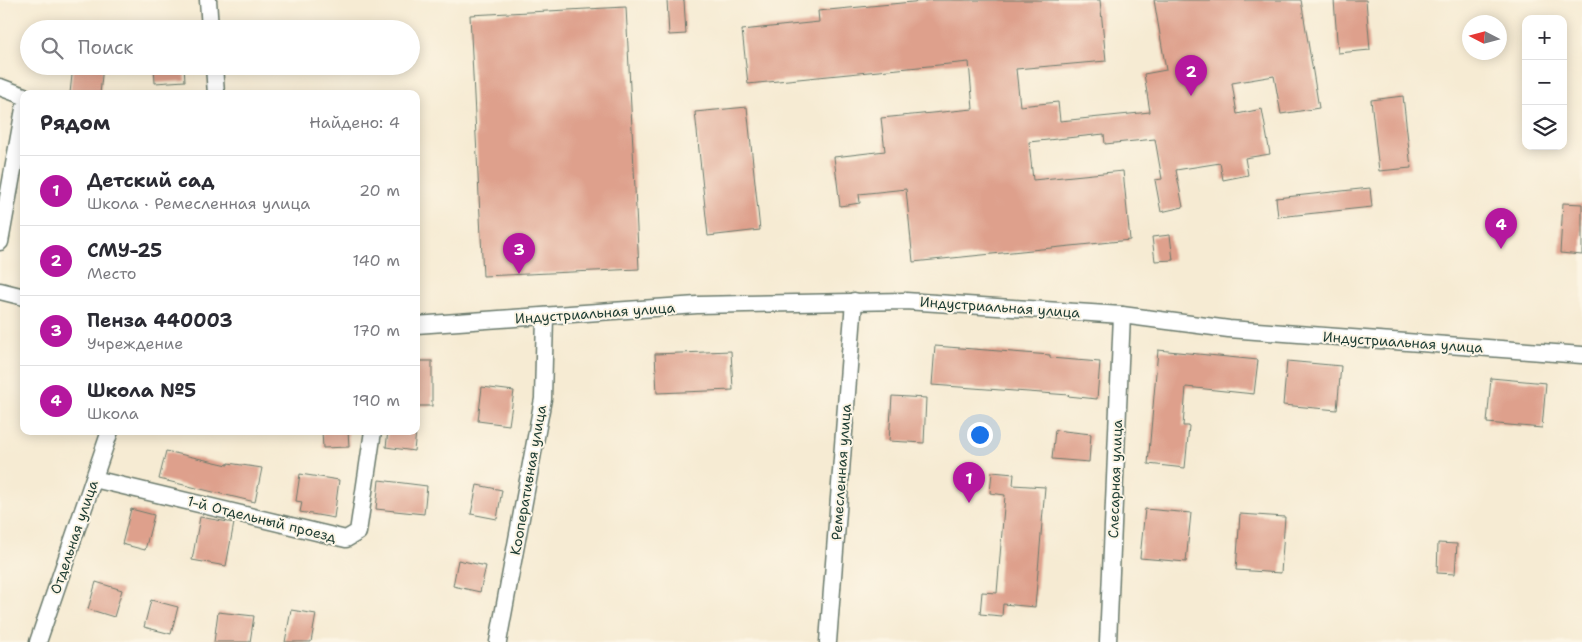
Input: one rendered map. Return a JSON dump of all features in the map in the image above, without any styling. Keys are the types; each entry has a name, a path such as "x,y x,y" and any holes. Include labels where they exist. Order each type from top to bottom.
{"street":[{"path":"208,0 209,20"},
{"path":"215,75 216,90"},
{"path":"0,87 20,94"},
{"path":"0,242 20,131"},
{"path":"0,292 20,296"},
{"name":"Индустриальная улица","path":"420,325 697,305 905,301 1122,315 1229,330 1582,355"},
{"name":"Ремесленная улица","path":"828,642 854,302"},
{"name":"Слесарная улица","path":"1108,642 1122,315"},
{"name":"Кооперативная улица","path":"498,642 543,399 545,316"},
{"name":"Отдельная улица","path":"38,642 109,435"},
{"name":"1-й Отдельный проезд","path":"94,479 346,539 358,532 371,435"}],"building":[{"path":"667,0 684,0 686,34 669,35"},
{"path":"933,0 1100,0 1106,61 1016,69 1020,106 1058,102 1060,121 1150,112 1144,74 1166,70 1154,0 1301,0 1319,108 1281,114 1274,76 1232,83 1237,114 1262,109 1270,154 1245,158 1248,175 1223,180 1220,163 1176,170 1183,207 1161,212 1155,180 1162,179 1155,139 1105,144 1104,134 1029,142 1033,180 1123,171 1130,240 913,262 906,189 859,194 860,203 840,206 834,157 885,151 881,118 973,109 969,62 748,84 742,30 819,22 818,11"},
{"path":"1334,0 1366,0 1370,50 1338,53"},
{"path":"626,7 639,269 483,276 470,15"},
{"path":"72,75 102,75 100,90 70,90"},
{"path":"155,75 185,75 185,81 155,83"},
{"path":"1403,96 1411,168 1379,171 1371,100"},
{"path":"747,107 760,230 708,236 695,112"},
{"path":"1370,188 1372,207 1278,217 1276,198"},
{"path":"1563,203 1582,204 1582,255 1560,253"},
{"path":"1170,235 1173,260 1155,261 1152,237"},
{"path":"935,346 1050,355 1050,358 1100,362 1097,399 1069,395 932,385"},
{"path":"1158,350 1258,360 1254,394 1186,387 1183,426 1189,426 1185,468 1148,464"},
{"path":"731,351 733,390 657,393 655,354"},
{"path":"420,361 432,361 432,406 420,406"},
{"path":"1287,361 1341,366 1337,410 1283,405"},
{"path":"1491,378 1546,383 1542,428 1487,423"},
{"path":"482,387 514,391 509,425 478,421"},
{"path":"892,396 926,398 924,443 889,441"},
{"path":"1055,430 1091,434 1089,462 1052,459"},
{"path":"322,435 348,435 349,447 323,448"},
{"path":"388,435 416,435 414,451 386,447"},
{"path":"166,451 228,465 228,463 262,468 255,502 159,479"},
{"path":"992,472 1014,474 1013,485 1045,487 1035,607 1003,604 1002,616 980,614 982,592 997,593 1005,495 990,493"},
{"path":"300,474 339,480 334,518 300,512 302,502 296,501"},
{"path":"379,480 427,486 424,514 376,509"},
{"path":"477,485 502,490 497,519 471,514"},
{"path":"131,509 154,515 145,550 122,544"},
{"path":"1145,509 1191,513 1186,562 1140,558"},
{"path":"1240,514 1285,517 1281,573 1236,570"},
{"path":"200,517 234,523 226,566 192,560"},
{"path":"1438,543 1457,544 1455,574 1437,573"},
{"path":"458,560 486,566 480,592 453,586"},
{"path":"96,582 122,590 114,617 88,609"},
{"path":"151,600 178,607 171,634 144,627"},
{"path":"291,610 316,614 311,642 285,642"},
{"path":"218,612 254,616 250,642 214,642"}],"place":[{"name":"СМУ-25","path":"1191,96"},
{"name":"Школа №5","path":"1501,249"},
{"name":"Пенза 440003","path":"519,274"},
{"name":"Детский сад","path":"969,503"}]}
